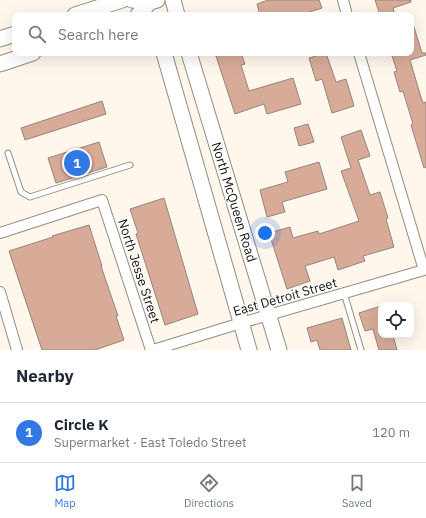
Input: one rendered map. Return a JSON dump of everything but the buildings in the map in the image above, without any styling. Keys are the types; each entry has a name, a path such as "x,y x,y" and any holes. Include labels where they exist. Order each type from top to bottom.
{"main road":[{"path":"84,12 122,0"},
{"path":"132,0 152,4"},
{"path":"173,0 176,12"},
{"path":"142,12 152,4"},
{"path":"0,39 12,35"},
{"path":"0,64 24,56"},
{"name":"North McQueen Road","path":"165,56 249,350"},
{"name":"North McQueen Road","path":"190,56 279,350"}],"street":[{"path":"343,0 346,12"},
{"name":"East Detroit Street","path":"152,350 241,322 424,270 360,56"},
{"name":"North Jesse Street","path":"0,234 102,200 152,350"},
{"path":"0,292 17,350"}],"lane":[{"path":"8,152 21,192 30,197 130,165"},
{"path":"344,293 361,350"}],"place":[{"name":"Circle K","path":"77,163"}]}
